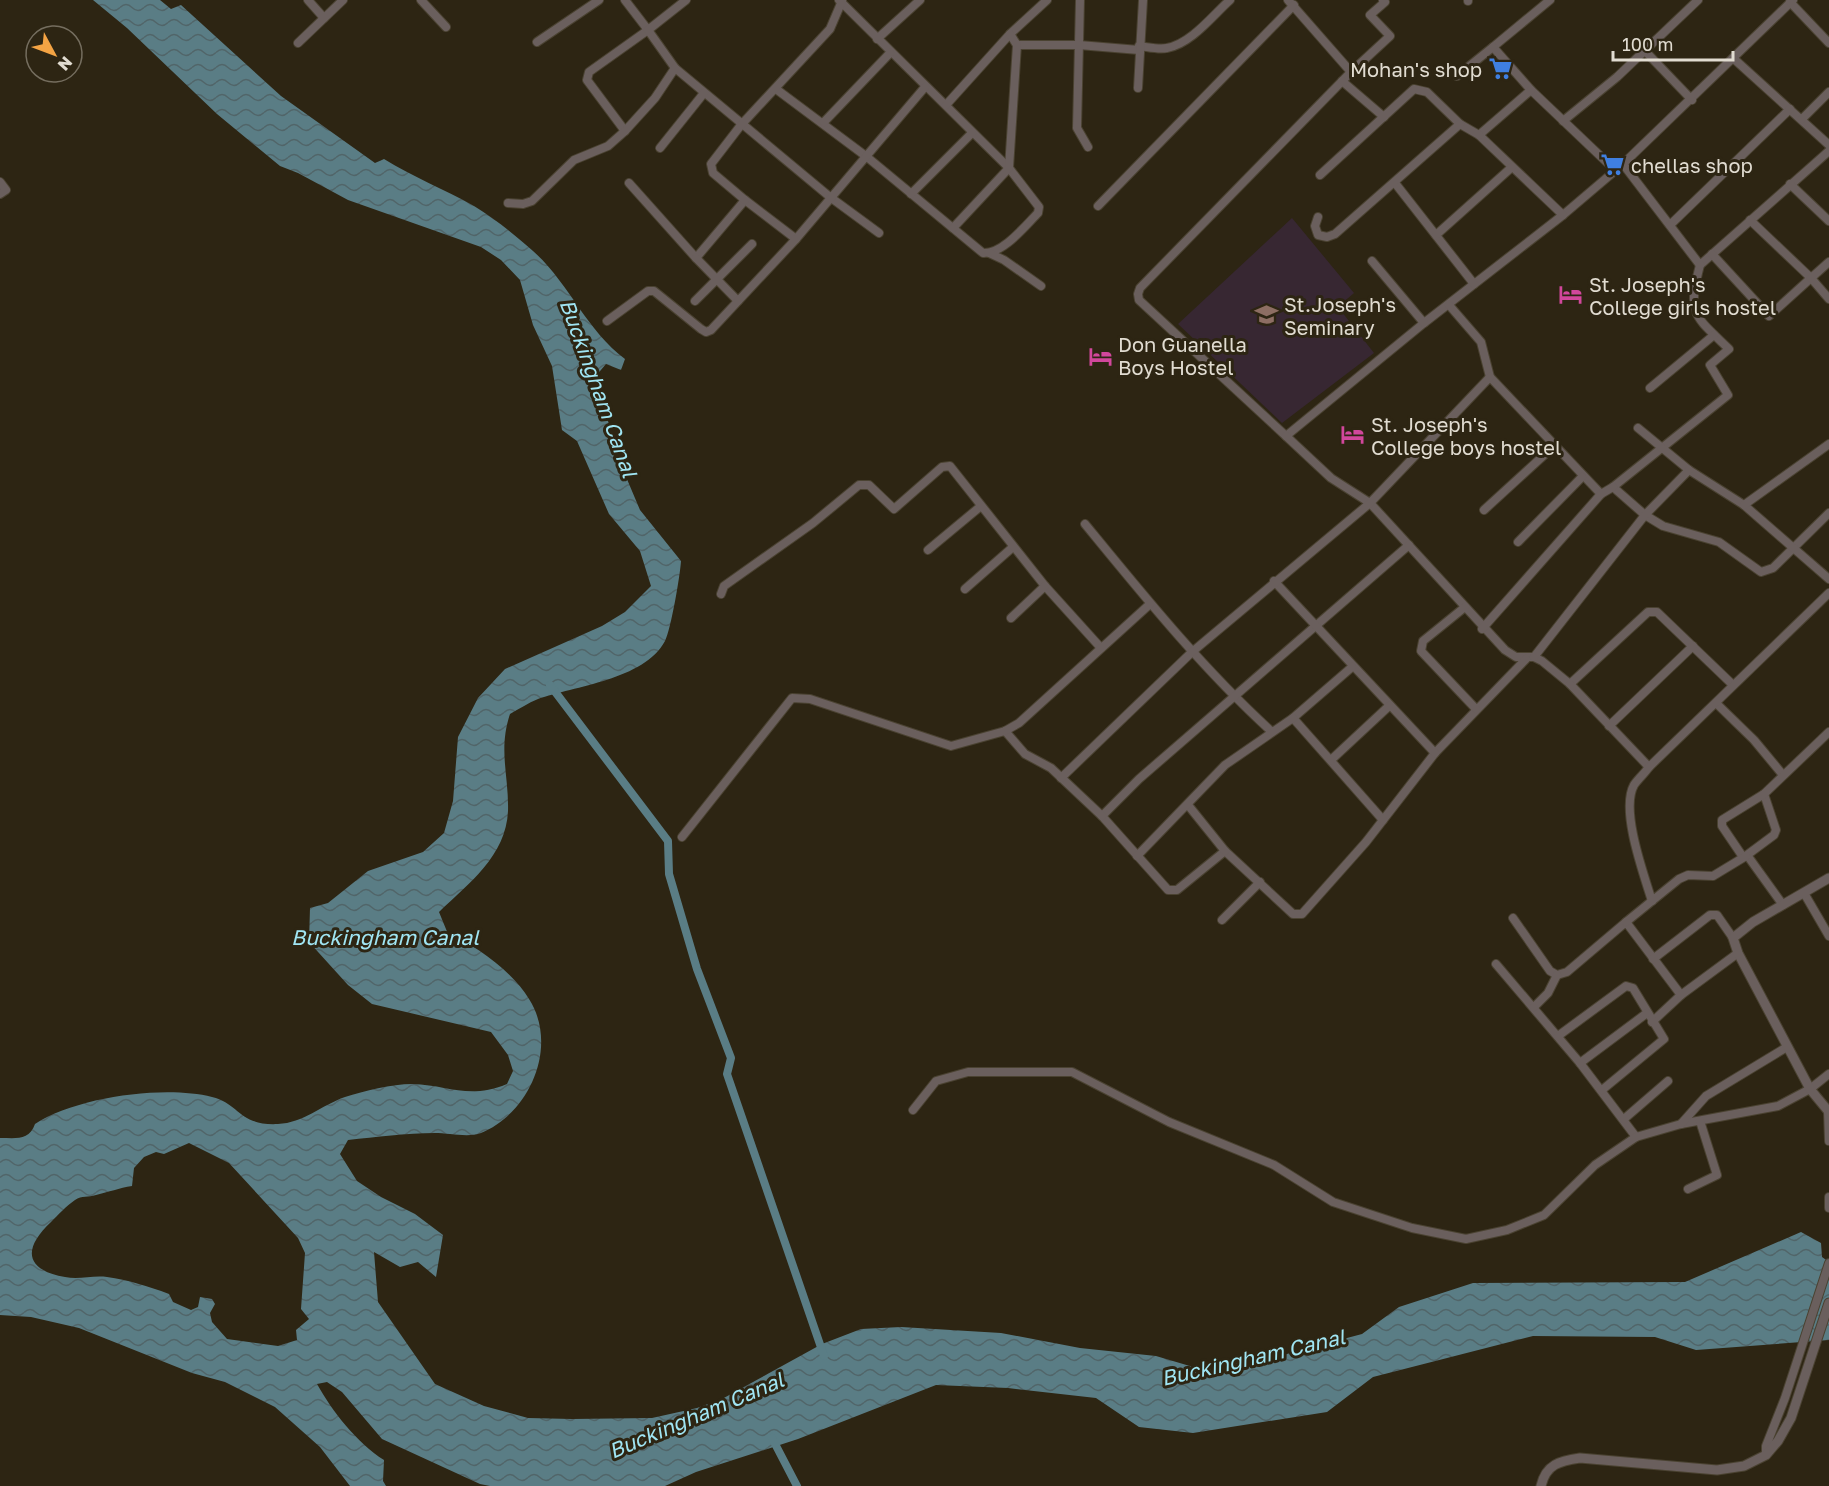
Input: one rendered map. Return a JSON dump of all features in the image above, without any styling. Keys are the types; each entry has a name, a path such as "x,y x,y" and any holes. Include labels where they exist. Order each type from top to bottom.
{"street":[{"path":"308,0 324,18"},
{"path":"298,43 343,0"},
{"path":"421,0 446,27"},
{"path":"537,42 599,0"},
{"path":"625,0 675,69 830,197 879,233"},
{"path":"625,131 586,80 587,76 686,0"},
{"path":"877,39 920,0"},
{"path":"946,105 1010,34 1047,0"},
{"path":"1080,0 1077,128 1088,147"},
{"path":"1138,88 1143,0"},
{"path":"1017,45 1166,49 1186,39 1230,0"},
{"path":"1457,76 1550,0"},
{"path":"1563,121 1645,51 1698,0"},
{"path":"796,239 745,200 713,173 711,168 741,125 830,29 841,1 890,53 1009,168 1040,207 1038,213 1017,234 989,253"},
{"path":"1385,1 1370,15 1390,36 1342,81 1140,288 1139,300 1331,478 1370,503 1465,607 1482,629 1511,655 1530,658 1550,666 1649,767"},
{"path":"1286,436 1424,322 1563,215 1623,164 1692,100 1791,1 1829,44"},
{"path":"1098,206 1291,3 1351,72"},
{"path":"953,228 1009,168 1017,45 1010,34"},
{"path":"1493,47 1531,90 1615,170"},
{"path":"1645,51 1692,100"},
{"path":"824,122 890,53"},
{"path":"1733,58 1829,145"},
{"path":"508,203 523,204 532,201 574,160 608,146 655,98 675,69"},
{"path":"1342,81 1384,117"},
{"path":"607,321 648,291 654,291 706,332 796,239 925,87"},
{"path":"776,89 824,122 983,253 989,253 1004,260 1041,286"},
{"path":"1320,175 1410,91 1421,89 1460,124 1479,135 1563,215"},
{"path":"1479,135 1531,90"},
{"path":"1802,119 1829,92"},
{"path":"660,148 704,93"},
{"path":"1670,225 1790,109"},
{"path":"1318,217 1315,226 1318,235 1327,237 1335,234 1460,124"},
{"path":"910,194 972,133"},
{"path":"1482,629 1600,494 1613,487 1663,449 1728,395 1710,365 1729,349 1695,316 1693,292 1700,265 1829,151"},
{"path":"1623,164 1700,265"},
{"path":"1436,235 1512,167"},
{"path":"0,182 6,190 0,195"},
{"path":"629,183 738,301"},
{"path":"1395,183 1474,284"},
{"path":"1790,184 1829,221"},
{"path":"696,258 745,200"},
{"path":"1750,220 1811,278 1829,299"},
{"path":"695,300 752,244"},
{"path":"1712,254 1769,316 1829,262"},
{"path":"1372,261 1424,322"},
{"path":"1449,305 1481,342 1490,377 1600,494"},
{"path":"1650,388 1714,335"},
{"path":"1061,778 1192,652 1274,581 1370,503 1490,377"},
{"path":"1638,428 1689,471 1744,505 1828,577"},
{"path":"1744,505 1829,444"},
{"path":"1484,510 1554,446"},
{"path":"721,594 724,586 813,524 862,483 869,485 894,510 942,467 950,466 1045,586 1101,648"},
{"path":"1188,806 1225,851 1293,914 1302,914 1383,820 1435,753 1476,709 1530,658 1645,515 1689,471"},
{"path":"1518,542 1582,477"},
{"path":"1613,487 1645,515 1663,526 1683,534 1719,542 1761,572 1773,568 1829,513"},
{"path":"928,550 981,506"},
{"path":"1085,524 1192,652 1233,696 1271,731"},
{"path":"1102,816 1139,779 1233,696 1409,545"},
{"path":"966,589 1013,547"},
{"path":"1274,581 1352,667 1435,753"},
{"path":"1011,618 1045,586"},
{"path":"1652,900 1638,859 1630,806 1634,786 1649,767 1717,704 1733,685 1829,592"},
{"path":"682,837 792,698 810,699 951,746 1005,731 1019,723 1150,604"},
{"path":"1465,607 1423,641 1420,647 1421,651 1476,709"},
{"path":"1570,684 1648,612 1656,612 1733,685"},
{"path":"1609,726 1693,646"},
{"path":"1137,856 1188,806 1225,765 1271,731 1293,718 1352,667"},
{"path":"1717,704 1754,740 1783,775"},
{"path":"1331,760 1389,706"},
{"path":"1293,718 1383,820"},
{"path":"1005,731 1024,754 1051,768 1102,816 1172,892 1225,851"},
{"path":"1783,905 1722,826 1722,820 1764,794 1829,732"},
{"path":"1513,918 1550,971 1557,975 1567,972 1679,879 1688,875 1713,876 1774,835 1776,830 1764,794"},
{"path":"1733,938 1753,922 1829,878"},
{"path":"1222,920 1260,882"},
{"path":"1804,893 1829,936"},
{"path":"1653,959 1710,915 1717,915 1733,938 1738,953 1810,1089 1829,1112 1829,1141"},
{"path":"1626,922 1681,995"},
{"path":"1652,1022 1681,995 1738,953"},
{"path":"1496,964 1602,1090 1636,1137"},
{"path":"1534,1007 1548,993 1557,975"},
{"path":"1558,1036 1626,986 1633,988 1652,1022 1663,1036 1662,1042 1602,1090"},
{"path":"1580,1063 1647,1013"},
{"path":"1681,1124 1706,1096 1787,1047"},
{"path":"913,1110 936,1082 968,1072 1072,1072 1169,1122 1274,1165 1333,1202 1412,1228 1466,1239 1507,1230 1544,1215 1588,1170 1636,1137 1681,1124 1778,1106 1810,1089 1829,1074"},
{"path":"1624,1119 1668,1081"},
{"path":"1688,1189 1717,1175 1700,1121"},
{"path":"1829,1197 1829,1208"},
{"path":"1766,1455 1766,1446 1800,1354 1829,1263"},
{"path":"1541,1486 1546,1472 1558,1461 1580,1458 1717,1470 1744,1466 1766,1455 1778,1441 1791,1418 1829,1303"}],"shaded area":[{"name":"St.Joseph's Seminary","path":"1292,218 1354,293 1338,307 1374,353 1282,423 1178,324"}],"water":[{"name":"Buckingham Canal","path":"93,0 160,0 171,9 181,5 281,96 375,163 384,159 474,206 533,251 557,277 599,334 625,359 621,370 606,364 595,377 621,465 640,510 681,561 667,635 655,654 641,665 625,673 538,699 510,714 504,751 508,811 501,842 484,867 439,912 448,934 493,960 514,979 529,999 538,1017 541,1037 540,1057 535,1076 526,1094 498,1123 481,1133 413,1134 348,1140 340,1154 357,1181 381,1197 415,1214 443,1235 436,1277 418,1262 400,1267 374,1252 378,1302 435,1384 484,1406 528,1418 652,1418 697,1408 722,1399 822,1344 861,1329 901,1327 1001,1333 1080,1348 1156,1356 1200,1369 1268,1359 1362,1334 1399,1307 1473,1283 1685,1282 1801,1232 1821,1243 1822,1257 1829,1262 1829,1340 1696,1350 1655,1337 1533,1336 1373,1377 1327,1412 1193,1433 1139,1427 1096,1398 1008,1388 936,1385 798,1439 696,1472 665,1486 490,1486 480,1484 382,1439 342,1392 327,1382 317,1384 346,1426 364,1445 384,1460 383,1481 386,1486 350,1486 320,1447 275,1407 225,1382 192,1373 79,1328 31,1317 0,1315 0,1138 26,1136 35,1124 74,1107 97,1100 146,1093 170,1092 212,1097 229,1104 255,1122 278,1124 296,1120 337,1100 369,1090 412,1084 481,1091 507,1084 513,1071 508,1055 491,1032 372,1004 348,985 309,942 310,908 328,903 368,871 423,852 444,833 453,801 458,737 478,698 505,669 602,626 625,612 651,586 640,551 609,514 577,441 562,430 552,366 533,325 520,280 501,260 481,247 348,200 280,166 217,114 127,28","holes":["189,1143 229,1163 298,1238 305,1253 301,1309 309,1319 296,1330 297,1340 278,1346 227,1339 212,1322 210,1313 215,1304 212,1299 200,1297 198,1307 191,1310 173,1302 169,1294 123,1280 107,1277 76,1278 51,1274 35,1263 32,1257 32,1249 42,1232 72,1202 80,1198 132,1186 134,1168 144,1157 156,1152 164,1154"]}],"waterway":[{"path":"550,685 668,841 669,874 697,969 731,1058 727,1074 824,1356"},
{"path":"772,1438 797,1486"}],"place":[{"name":"Mohan's shop","path":"1500,69"},
{"name":"chellas shop","path":"1613,165"},
{"name":"St. Joseph's College girls hostel","path":"1571,295"},
{"name":"St.Joseph's Seminary","path":"1266,315"},
{"name":"Don Guanella Boys Hostel","path":"1100,356"},
{"name":"St. Joseph's College boys hostel","path":"1353,435"}]}
